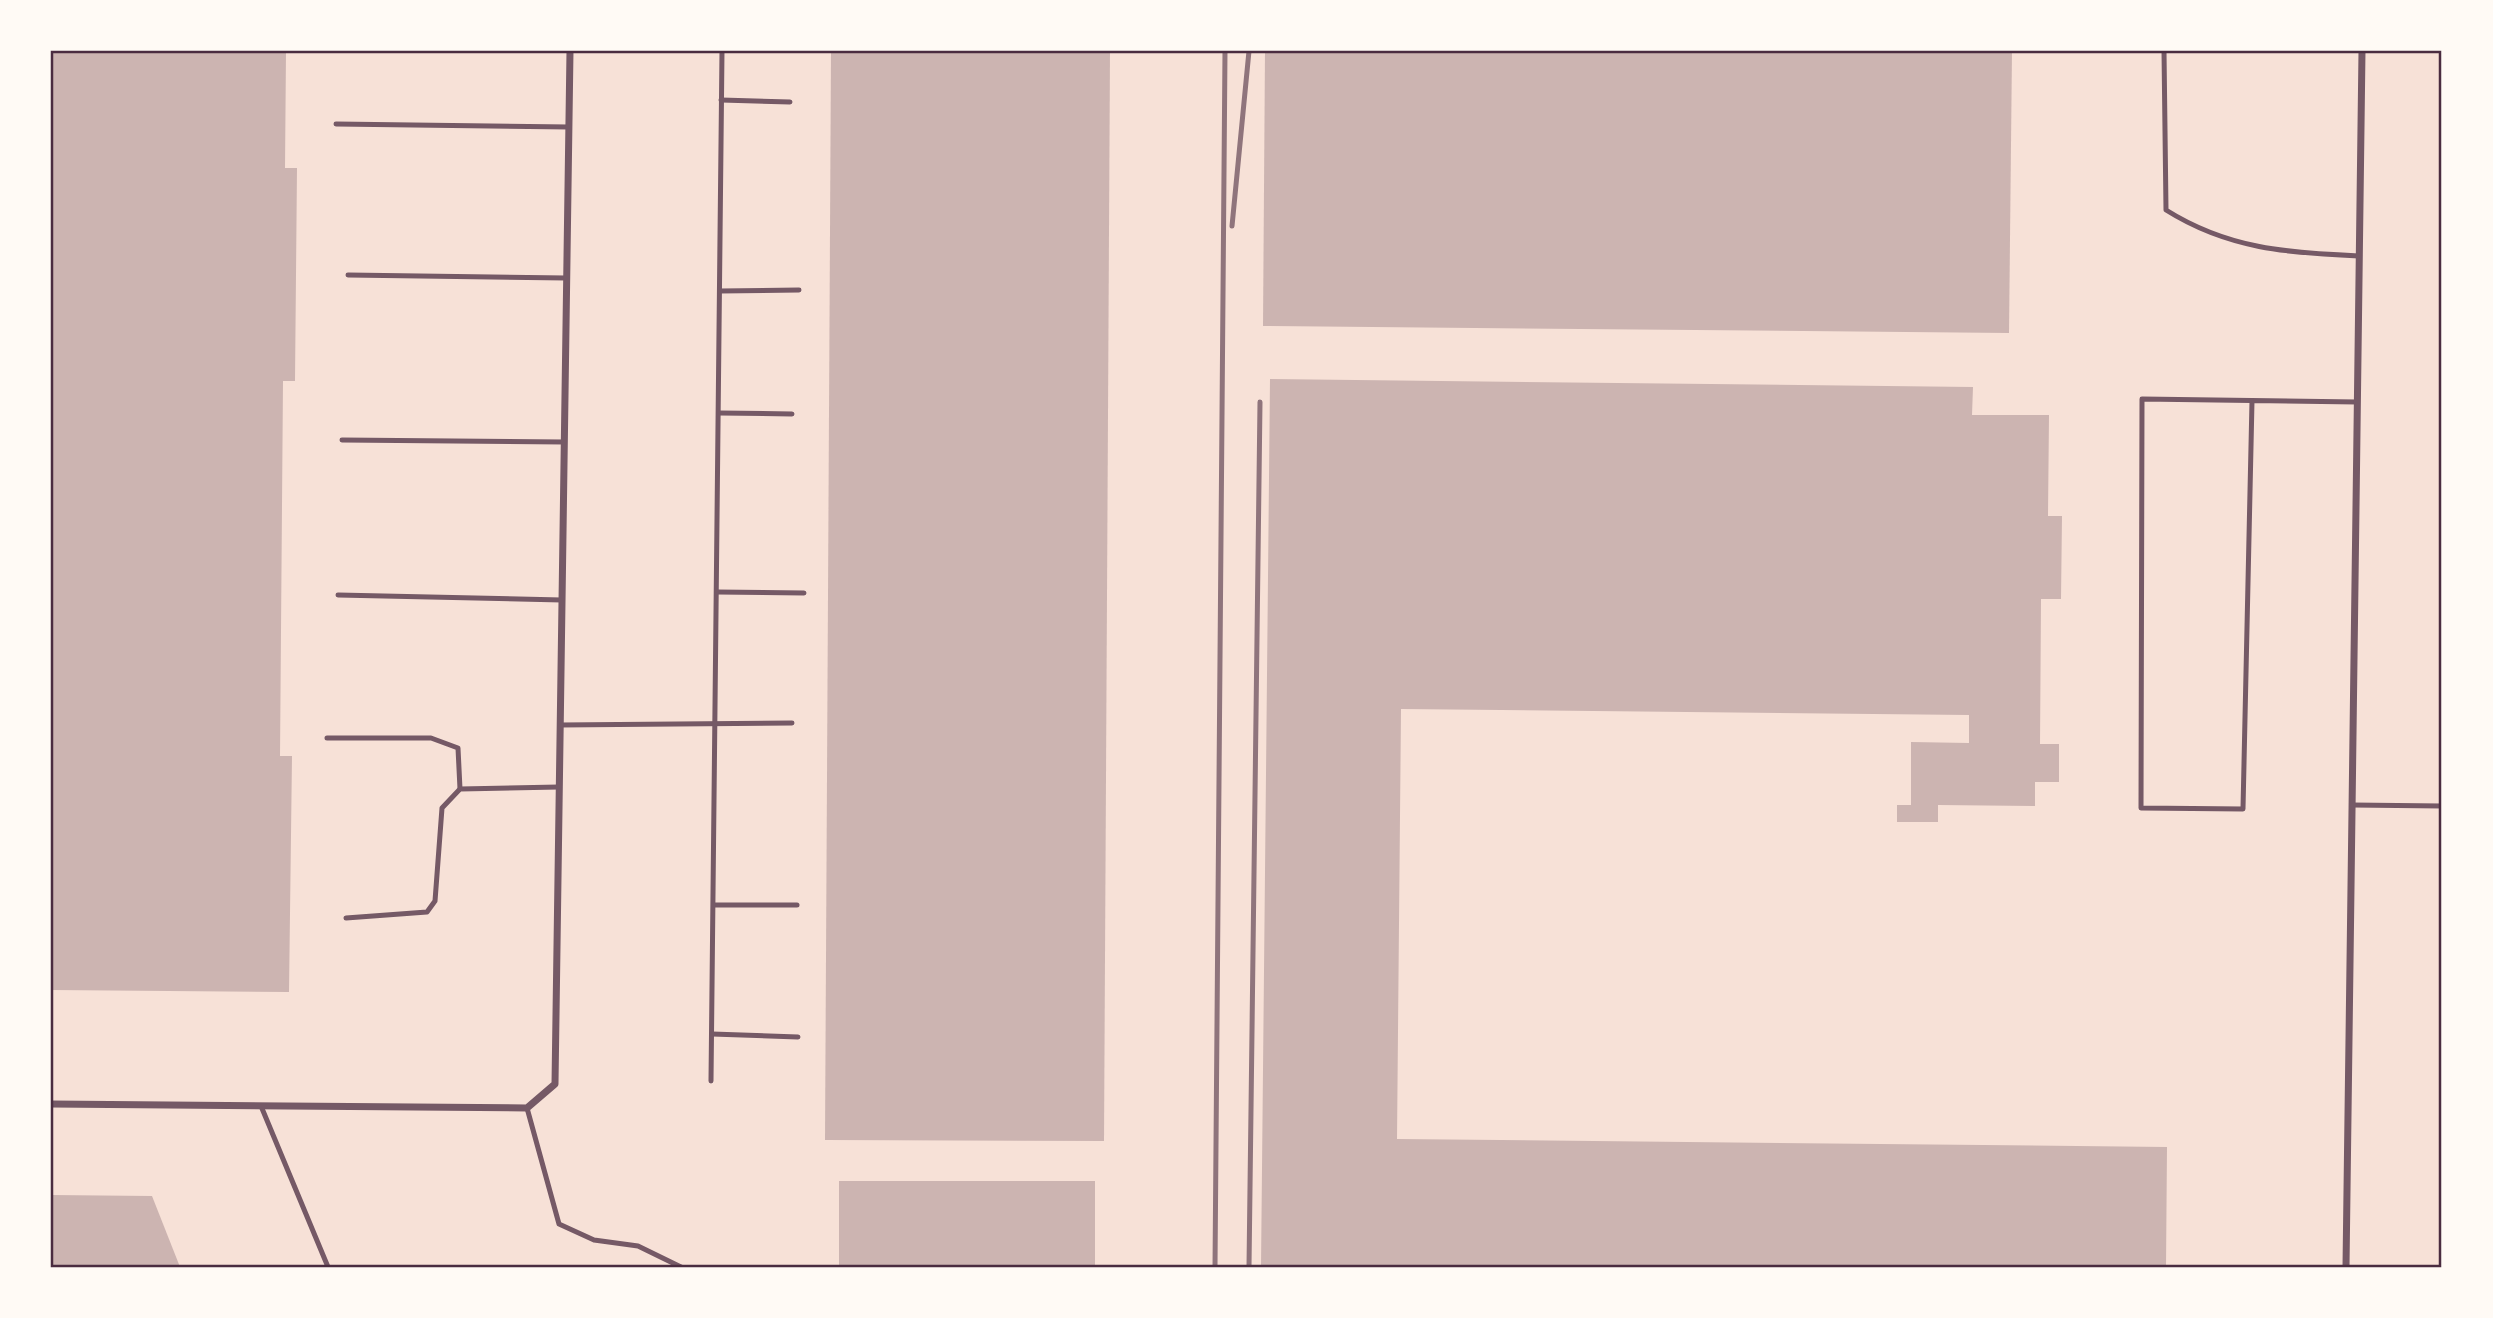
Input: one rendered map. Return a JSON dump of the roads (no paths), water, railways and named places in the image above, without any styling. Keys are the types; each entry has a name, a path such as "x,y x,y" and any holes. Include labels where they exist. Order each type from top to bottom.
{"street":[{"path":"51,1104 527,1108 555,1084 570,51"},
{"path":"2346,1267 2362,51"}],"lane":[{"path":"711,1081 717,723 722,51"},
{"path":"2164,51 2166,209 2181,219 2240,244 2284,253 2359,257"},
{"path":"721,100 790,102"},
{"path":"336,124 569,127"},
{"path":"348,275 566,278"},
{"path":"720,291 799,290"},
{"path":"2252,401 2243,809 2141,808 2142,399 2357,402"},
{"path":"719,412 792,414"},
{"path":"342,440 564,442"},
{"path":"717,592 804,593"},
{"path":"338,595 562,600"},
{"path":"560,725 792,723"},
{"path":"327,738 431,738 458,748 460,789"},
{"path":"346,918 427,912 435,901 442,808 460,789 559,788"},
{"path":"2352,805 2442,806"},
{"path":"714,905 797,905"},
{"path":"712,1034 798,1037"},
{"path":"261,1106 328,1267"},
{"path":"527,1108 559,1224 594,1240 638,1246 681,1267"}],"railway":[{"path":"1215,1267 1225,51"},
{"path":"1232,226 1249,51"},
{"path":"1249,1267 1260,402"}]}
